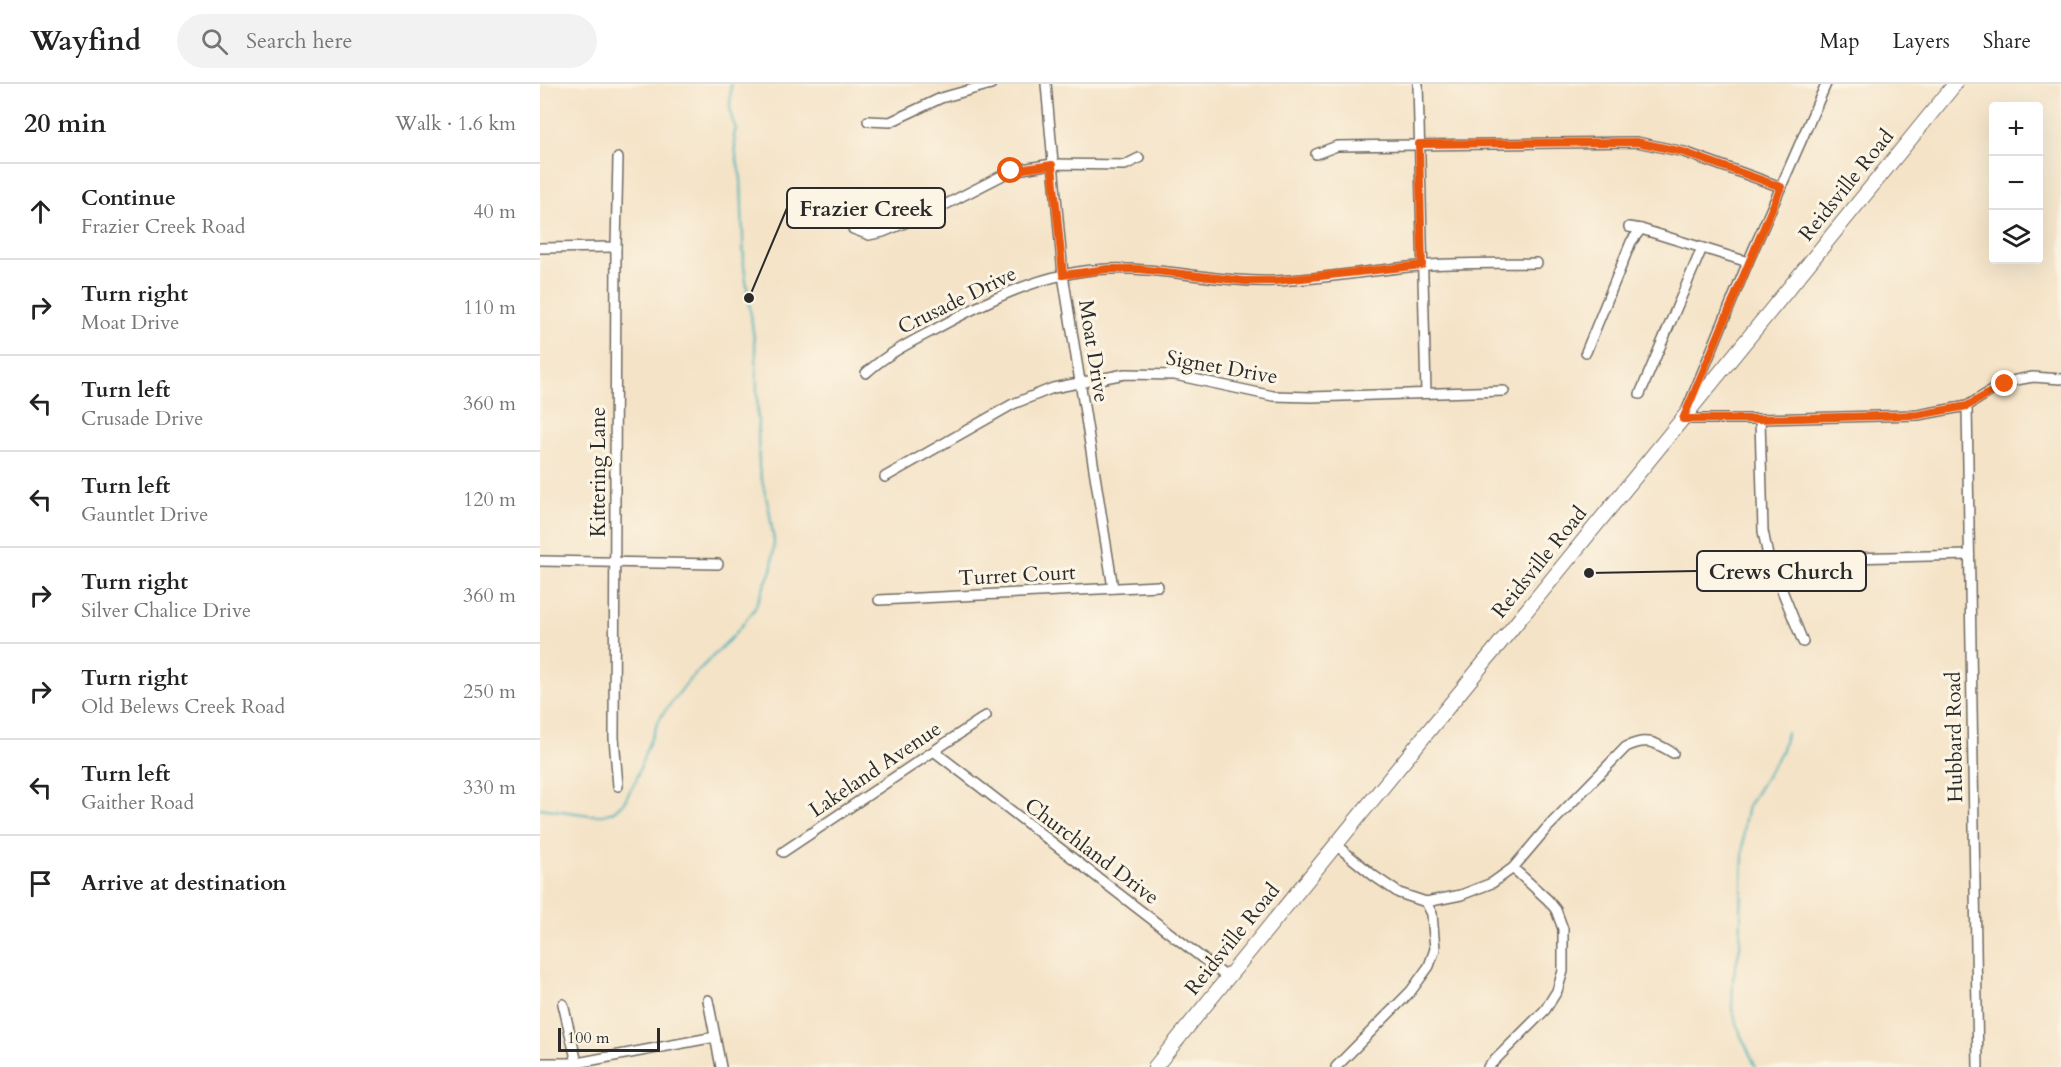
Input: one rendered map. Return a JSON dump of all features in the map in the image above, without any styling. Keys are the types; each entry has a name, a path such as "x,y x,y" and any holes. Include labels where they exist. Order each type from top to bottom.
{"highway":[{"name":"Reidsville Road","path":"1155,1067 1955,84"}],"street":[{"path":"868,121 890,122 941,98 991,84"},
{"name":"Moat Drive","path":"1046,84 1063,275 1113,588"},
{"path":"1418,84 1426,393"},
{"path":"1826,84 1748,262 1683,419 1918,415 1967,406 1999,386 2016,380 2032,377 2061,380"},
{"path":"1316,154 1337,146 1637,142 1683,152 1781,187"},
{"name":"Kittering Lane","path":"618,158 614,738 618,786"},
{"path":"853,229 869,235 883,232 931,212 1011,171 1052,165 1125,165 1139,158"},
{"path":"1629,227 1748,262"},
{"path":"1586,352 1631,242 1641,229"},
{"path":"540,248 616,247"},
{"path":"1640,394 1702,248"},
{"name":"Crusade Drive","path":"866,373 883,358 963,314 1017,288 1063,275 1107,269 1139,269 1244,281 1275,281 1422,265 1537,263"},
{"name":"Signet Drive","path":"885,477 1013,404 1053,388 1125,374 1175,375 1273,396 1311,397 1504,391"},
{"name":"Hubbard Road","path":"1967,406 1978,1067"},
{"path":"1760,419 1763,531 1768,556 1803,642"},
{"path":"1778,582 1827,562 1850,558 1969,555"},
{"path":"540,561 718,564"},
{"name":"Turret Court","path":"879,600 1158,586"},
{"name":"Lakeland Avenue","path":"783,852 986,716"},
{"path":"1336,845 1399,893 1426,902 1461,895 1492,884 1513,868 1546,829 1626,747 1639,740 1653,742 1673,753"},
{"name":"Churchland Drive","path":"935,752 1228,978"},
{"path":"1488,1067 1545,1010 1557,991 1563,971 1563,929 1556,910 1513,868"},
{"path":"1336,1067 1411,991 1429,966 1435,949 1432,914 1426,902"},
{"path":"708,1000 721,1067"},
{"path":"563,1004 578,1065"},
{"path":"540,1063 578,1065 716,1037"}],"waterway":[{"path":"540,808 603,815 613,812 624,802 636,780 661,716 690,679 734,635 754,610 772,568 774,541 759,468 756,353 744,266 741,179 736,155 734,135 736,129 730,107 731,84"},
{"path":"1756,1067 1741,1036 1732,1009 1733,979 1740,947 1744,824 1748,806 1781,752 1787,732"}],"place":[{"name":"Frazier Creek","path":"749,298"},
{"name":"Crews Church","path":"1589,573"}],"route":[{"path":"1011,171 1052,165 1063,275 1107,269 1139,269 1244,281 1275,281 1422,265 1419,144 1623,141 1659,145 1781,187 1683,419 1918,415 1967,406 2005,384"}]}
